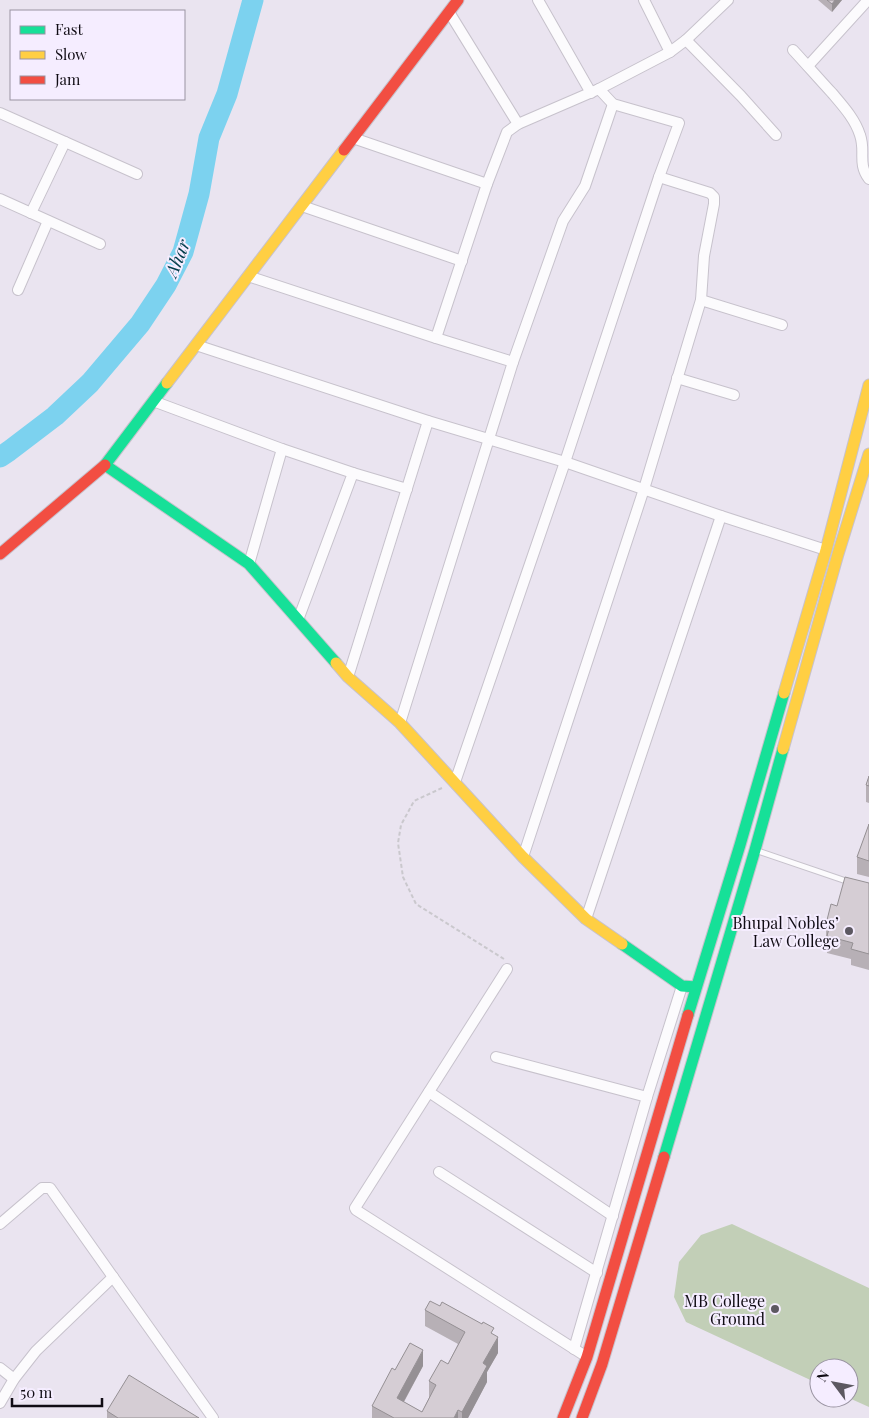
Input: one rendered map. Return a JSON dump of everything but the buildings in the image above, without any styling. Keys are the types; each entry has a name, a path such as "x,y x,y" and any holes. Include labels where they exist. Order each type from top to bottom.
{"main road":[{"path":"0,554 105,464 458,0"},
{"path":"563,1418 587,1357 696,987 740,846 826,550 869,385"},
{"path":"582,1418 602,1364 755,850 838,554 869,454"},
{"path":"105,464 249,564 348,677 400,723 523,857 586,919 682,986 696,987"},
{"path":"826,550 838,554"},
{"path":"740,846 755,850"}],"street":[{"path":"455,782 679,123 613,104 595,91 538,0"},
{"path":"644,0 670,52"},
{"path":"436,338 487,184 507,132 518,124 595,91 670,52 686,40 728,0"},
{"path":"808,66 868,0"},
{"path":"449,12 518,124"},
{"path":"686,40 776,135"},
{"path":"793,50 851,116 860,134 863,146 863,172 869,179"},
{"path":"400,723 513,362 563,221 585,186 613,104"},
{"path":"0,113 137,174"},
{"path":"353,138 487,184"},
{"path":"31,213 65,142"},
{"path":"523,857 644,489 701,300 704,256 714,197 710,193 659,178"},
{"path":"0,198 100,244"},
{"path":"302,206 462,261"},
{"path":"18,290 48,221"},
{"path":"248,276 513,362"},
{"path":"701,300 782,325"},
{"path":"196,345 428,421 565,462 826,550"},
{"path":"677,378 734,395"},
{"path":"153,402 282,449 407,489"},
{"path":"348,677 428,421"},
{"path":"249,564 282,449"},
{"path":"298,620 353,472"},
{"path":"586,919 721,516"},
{"path":"507,969 355,1208 587,1357"},
{"path":"574,1349 647,1096 682,986"},
{"path":"496,1057 647,1096"},
{"path":"429,1092 613,1216"},
{"path":"438,1172 596,1273"},
{"path":"0,1224 42,1188 50,1188 214,1418"},
{"path":"0,1403 14,1380 36,1351 113,1277"},
{"path":"0,1368 14,1380"}],"lane":[{"path":"755,850 852,884"}],"path":[{"path":"455,782 414,801 401,825 398,843 403,878 416,904 504,958 507,969"}],"green space":[{"name":"MB College Ground","path":"732,1224 869,1288 869,1407 859,1402 859,1358 809,1358 809,1379 686,1322 674,1297 679,1262 701,1235"}],"waterway":[{"name":"Ahar","path":"0,457 55,416 90,383 140,324 166,285 183,252 199,194 209,138 227,94 253,0"}],"traffic: fast":[{"path":"167,383 105,465 249,564 336,663"},
{"path":"688,1015 784,693"},
{"path":"664,1157 783,749"},
{"path":"622,944 682,986 696,987"}],"traffic: slow":[{"path":"167,383 344,150"},
{"path":"784,693 826,550 869,385"},
{"path":"783,749 838,554 869,454"},
{"path":"336,663 348,677 400,723 523,857 586,919 622,944"}],"traffic: jam":[{"path":"344,150 458,0"},
{"path":"0,554 105,465"},
{"path":"563,1418 587,1357 688,1015"},
{"path":"582,1418 602,1364 664,1157"}],"place":[{"name":"Bhupal Nobles’ Law College","path":"849,931"},
{"name":"MB College Ground","path":"775,1309"}]}
